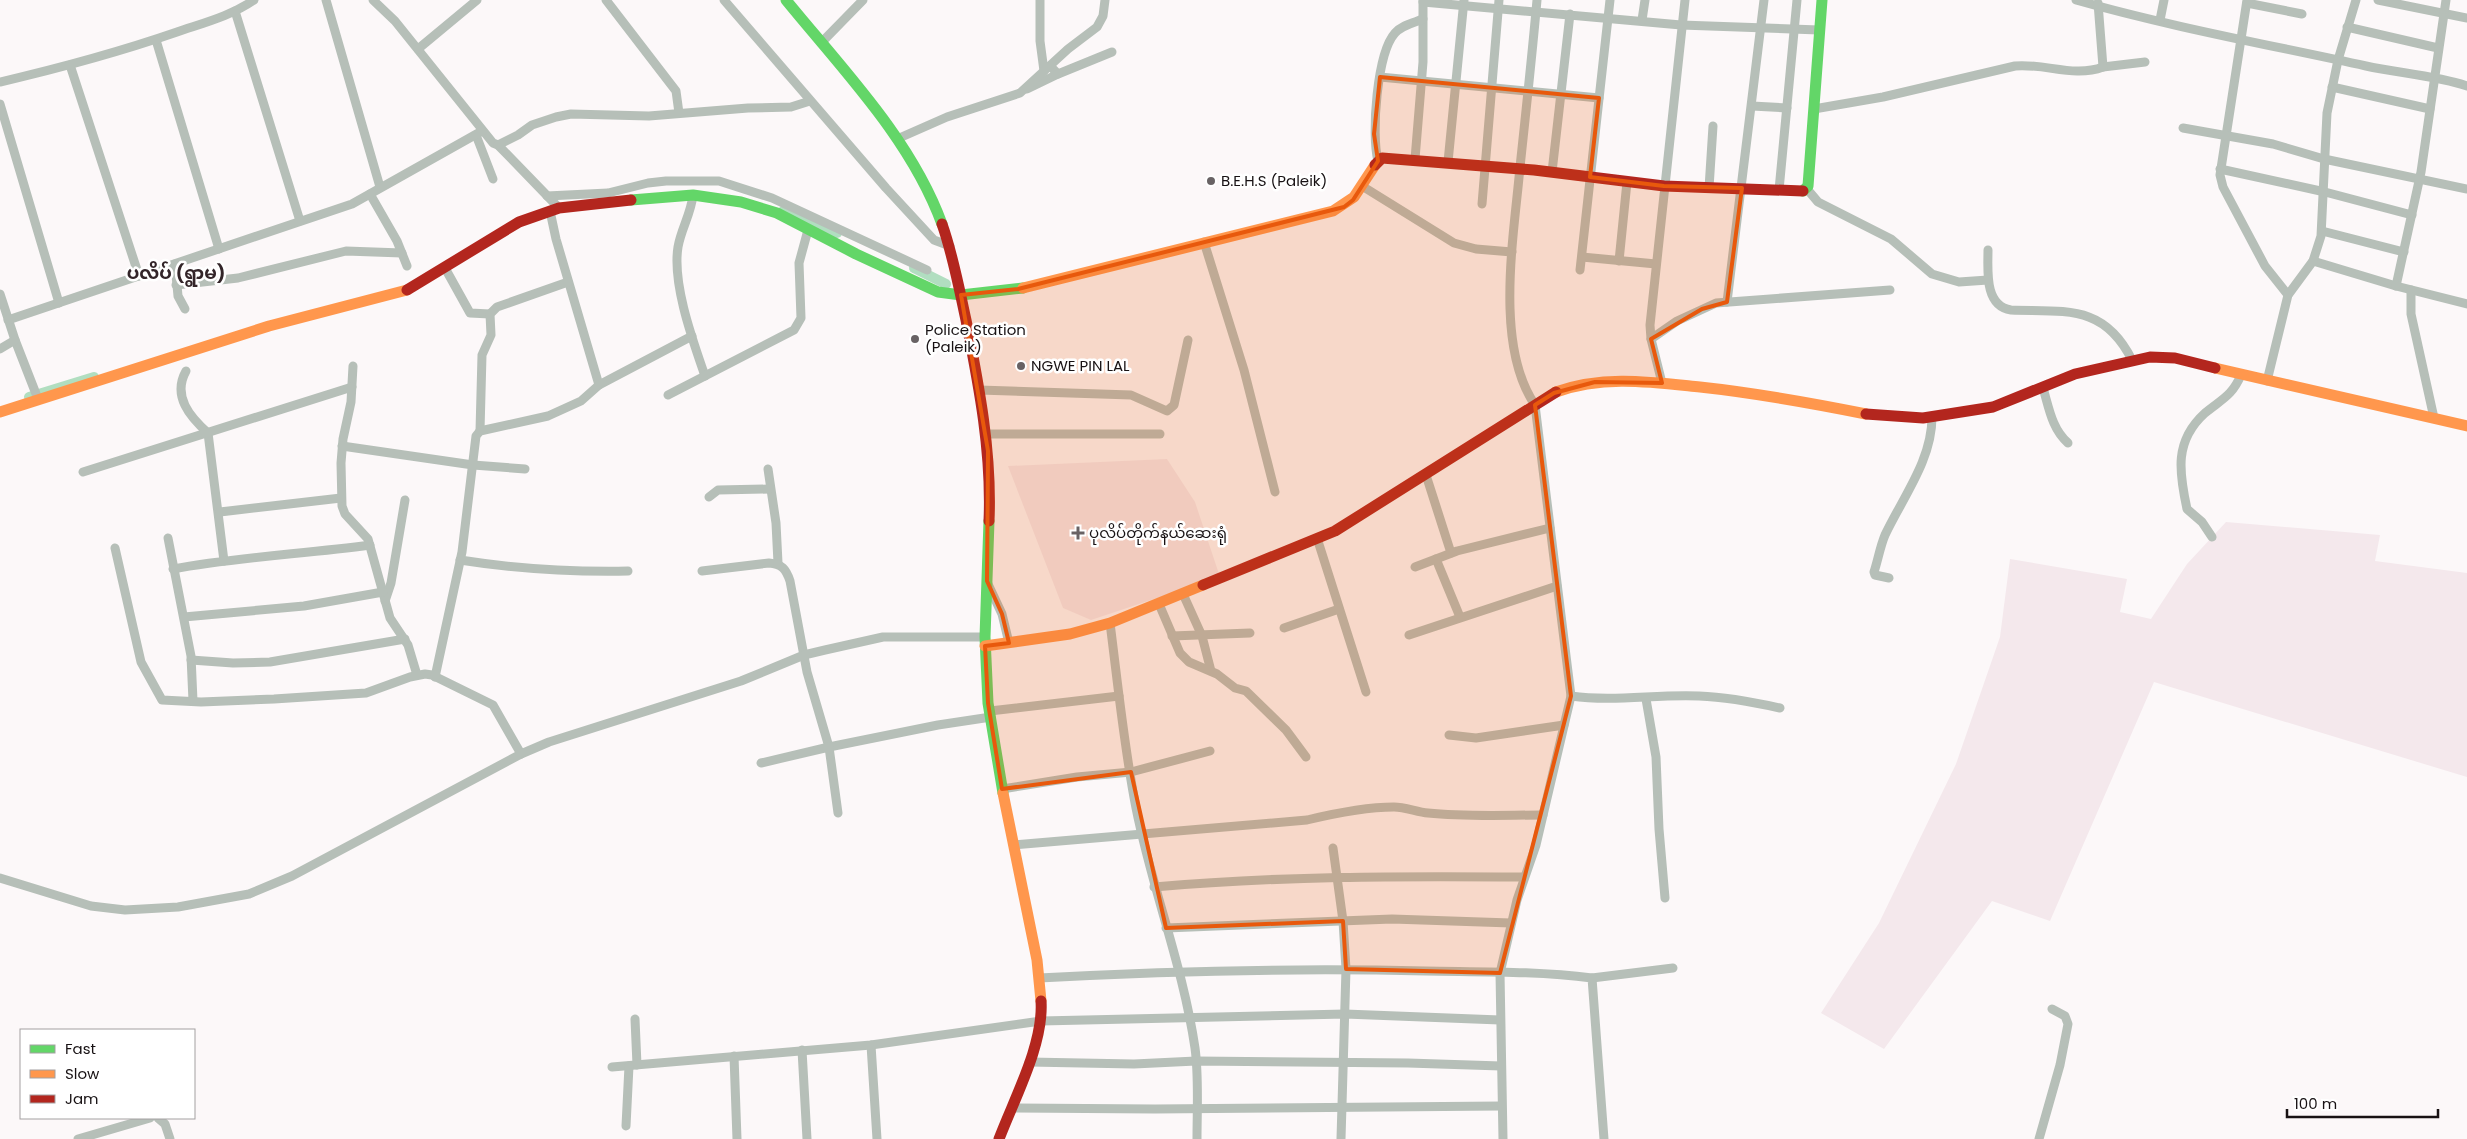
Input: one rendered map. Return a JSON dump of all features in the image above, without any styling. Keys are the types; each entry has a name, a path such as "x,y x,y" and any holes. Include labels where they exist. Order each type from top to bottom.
{"street":[{"path":"0,82 70,65 156,40 235,11 254,0"},
{"path":"326,0 380,187"},
{"path":"373,0 395,21 418,48 479,133 493,179"},
{"path":"418,48 477,0"},
{"path":"606,0 676,90 679,113"},
{"path":"724,0 810,101 934,240 950,246"},
{"path":"786,0 897,139 932,197 950,246 979,390 985,434 990,500 985,642 990,714 1002,789 1039,978 1041,1021 1029,1062 999,1139"},
{"path":"821,43 863,0"},
{"path":"1040,0 1040,41 1047,68 1058,74"},
{"path":"897,139 947,117 1016,96 1085,34 1097,27 1103,16 1105,0"},
{"path":"1503,1139 1500,972 1524,877 1536,845 1571,696 1535,405 1524,389 1512,337 1512,252 1537,0"},
{"path":"1580,270 1610,0"},
{"path":"1642,20 1645,0"},
{"path":"1662,383 1651,339 1656,264 1685,0"},
{"path":"1726,302 1742,188 1764,0"},
{"path":"1778,190 1797,0"},
{"path":"1807,190 1822,0"},
{"path":"2076,0 2098,3 2160,20 2338,60 2434,79 2451,80 2467,86"},
{"path":"2160,20 2164,0"},
{"path":"2267,382 2288,296 2313,261 2322,231 2327,113 2338,60 2356,0"},
{"path":"2378,0 2467,18"},
{"path":"2396,286 2420,179 2446,0"},
{"path":"1414,159 1421,80 1423,1 1499,4 1536,11 1681,25 1819,30"},
{"path":"1448,162 1464,2"},
{"path":"2288,296 2265,266 2223,187 2220,169 2247,2 2302,14"},
{"path":"2098,3 2103,67"},
{"path":"1482,204 1499,4"},
{"path":"235,11 300,221"},
{"path":"1552,172 1570,14"},
{"path":"1378,161 1374,134 1380,76 1384,57 1395,33 1402,27 1423,19"},
{"path":"2347,27 2438,48"},
{"path":"156,40 219,249"},
{"path":"1024,90 1112,52"},
{"path":"1814,110 1883,97 2016,66 2028,65 2086,72 2103,67 2145,62"},
{"path":"70,65 139,276"},
{"path":"1380,76 1598,98"},
{"path":"2332,87 2430,109"},
{"path":"498,145 518,135 532,125 571,114 649,116 748,108 791,107 810,101"},
{"path":"0,104 59,302"},
{"path":"1752,106 1787,108"},
{"path":"1709,188 1713,126"},
{"path":"2183,128 2274,144 2324,158 2467,190"},
{"path":"8,320 352,204 479,133"},
{"path":"479,133 498,145 549,198 554,210 568,282 598,385"},
{"path":"0,412 269,326 388,296 417,285 519,222 554,210 666,193 741,202 777,213 808,230 938,292 961,295 1018,290 1344,207 1353,200 1378,161 1382,158 1414,159 1552,172 1664,186 1807,190 1818,202 1891,239 1932,274 1959,282 1988,280"},
{"path":"2220,169 2324,192 2412,215"},
{"path":"549,198 608,193 655,182 719,181 772,198 927,270"},
{"path":"655,182 666,193"},
{"path":"1619,260 1627,182"},
{"path":"1362,186 1454,243 1476,249 1512,252"},
{"path":"370,194 407,266"},
{"path":"693,195 689,218 678,248 680,289 705,376"},
{"path":"668,396 794,330 799,324 801,308 799,263 808,230"},
{"path":"2322,231 2404,252"},
{"path":"1204,242 1246,376 1275,492"},
{"path":"1988,250 1990,292 2007,310 2072,312 2097,319 2125,345 2132,360"},
{"path":"176,285 238,278 346,251 402,253"},
{"path":"1582,257 1656,264"},
{"path":"2313,261 2336,270 2467,304"},
{"path":"175,264 179,299 185,309"},
{"path":"445,268 470,313 490,314"},
{"path":"435,677 460,560 474,466 476,436 480,431 482,355 491,335 490,314 497,307 568,282"},
{"path":"1651,339 1677,321 1702,309 1726,302 1780,300 1890,290"},
{"path":"2411,290 2412,314 2434,418"},
{"path":"0,294 15,340 38,399"},
{"path":"480,431 542,418 581,400 598,385 692,336"},
{"path":"0,349 15,340"},
{"path":"979,390 1131,396 1167,411 1174,405 1188,340"},
{"path":"0,878 91,906 124,910 178,907 249,894 292,876 521,754 549,742 741,680 804,655 883,637 1009,643 1070,634 1110,623 1350,524 1554,393 1576,385 1620,380 1662,383 1772,395 1879,416 1932,417 1993,406 2075,374 2132,360 2150,357 2175,358 2267,382 2467,426"},
{"path":"354,366 352,402 342,446 341,498 345,514 365,533 390,618 405,639 417,675"},
{"path":"186,372 181,384 184,404 193,420 208,433 220,512 224,561"},
{"path":"2212,537 2202,522 2187,510 2180,456 2191,430 2205,414 2232,393 2241,375"},
{"path":"83,472 352,387"},
{"path":"2043,388 2054,426 2068,444"},
{"path":"1890,578 1875,576 1874,572 1884,537 1924,459 1932,433 1932,417"},
{"path":"985,434 1160,434"},
{"path":"342,446 474,466 525,469"},
{"path":"768,468 776,523 778,564"},
{"path":"1426,475 1451,553"},
{"path":"709,497 718,490 770,489"},
{"path":"220,512 341,498"},
{"path":"384,597 391,583 405,500"},
{"path":"1415,567 1451,553 1550,528"},
{"path":"168,538 191,660 193,701"},
{"path":"1317,538 1366,692"},
{"path":"173,569 224,561 306,554 370,545"},
{"path":"115,548 141,662 162,700 274,699 366,693 424,674 435,677 493,705 521,754"},
{"path":"1436,559 1460,617"},
{"path":"460,560 517,569 574,572 628,571"},
{"path":"702,571 778,564 784,568 790,581 804,655 829,746 838,813"},
{"path":"987,582 1002,614 1009,643"},
{"path":"1409,635 1557,586"},
{"path":"1184,594 1202,636 1211,671"},
{"path":"184,617 384,597"},
{"path":"1159,604 1180,653 1189,662 1211,671 1227,684 1243,689 1252,696 1286,730 1306,757"},
{"path":"1284,628 1339,609"},
{"path":"1110,623 1119,696 1143,836 1154,887 1190,1017 1196,1061 1197,1139"},
{"path":"1172,636 1250,633"},
{"path":"191,660 233,663 270,662 405,639"},
{"path":"761,763 829,746 990,714 1119,696"},
{"path":"1571,696 1646,699 1698,696 1752,702 1780,708"},
{"path":"1646,699 1656,757 1659,829 1666,898"},
{"path":"1450,736 1476,738 1564,725"},
{"path":"1002,789 1077,777 1131,772 1210,751"},
{"path":"1014,846 1307,820 1342,812 1384,807 1397,807 1428,813 1464,815 1543,815"},
{"path":"1333,848 1343,921 1346,969 1341,1139"},
{"path":"1154,887 1242,879 1524,877"},
{"path":"1166,928 1423,919 1511,924"},
{"path":"1039,978 1179,972 1346,969 1500,972 1592,978 1674,968"},
{"path":"1592,978 1604,1139"},
{"path":"2039,1139 2060,1065 2068,1024 2065,1016 2052,1008"},
{"path":"612,1067 871,1045 1041,1021 1345,1014 1500,1020"},
{"path":"626,1126 633,1066 635,1019"},
{"path":"871,1045 877,1139"},
{"path":"802,1050 807,1139"},
{"path":"734,1056 737,1139"},
{"path":"1029,1062 1134,1064 1196,1061 1501,1066"},
{"path":"1012,1108 1197,1109 1501,1106"},
{"path":"78,1139 147,1119"},
{"path":"159,1119 165,1124 170,1139"}],"highlighted area":[{"path":"1380,77 1599,98 1590,177 1664,186 1742,188 1727,302 1702,309 1651,339 1662,383 1595,382 1554,393 1535,405 1571,696 1500,973 1346,969 1343,921 1166,928 1131,772 1002,789 988,703 985,646 1009,643 1002,614 987,581 988,451 961,295 1018,289 1344,207 1353,200 1378,161 1374,134"}],"shaded area":[{"path":"1167,459 1195,502 1220,577 1091,620 1063,608 1008,466"},
{"path":"2226,522 2380,535 2375,561 2467,573 2467,777 2154,682 2050,921 1992,901 1884,1049 1821,1013 1879,923 1956,764 2000,637 2010,559 2127,579 2120,612 2151,619 2187,564"}],"waterway":[{"path":"783,211 837,233"},
{"path":"914,268 946,284"},
{"path":"29,397 94,377"}],"traffic: fast":[{"path":"786,0 874,106 894,134 913,163 929,193 942,224"},
{"path":"1803,191 1808,186 1822,0"},
{"path":"631,200 693,195 741,202 777,213 856,254 938,292 961,295 1023,288"},
{"path":"989,521 985,637 988,703 1003,793"}],"traffic: slow":[{"path":"1023,288 1333,211 1354,197 1375,165"},
{"path":"0,412 269,326 407,290"},
{"path":"2215,368 2467,426"},
{"path":"1556,392 1591,383 1645,382 1742,392 1866,414"},
{"path":"985,646 1070,634 1110,623 1203,585"},
{"path":"1003,793 1037,960 1041,1001"}],"traffic: jam":[{"path":"1375,165 1382,158 1534,170 1664,186 1803,191"},
{"path":"407,290 519,222 559,208 631,200"},
{"path":"942,224 958,284 984,420 989,470 989,521"},
{"path":"1866,414 1923,418 1993,407 2075,374 2150,357 2175,358 2215,368"},
{"path":"1203,585 1335,531 1556,392"},
{"path":"999,1139 1033,1053 1041,1018 1041,1001"}],"place":[{"name":"B.E.H.S (Paleik)","path":"1211,181"},
{"name":"Police Station (Paleik)","path":"915,339"},
{"name":"NGWE PIN LAL","path":"1021,366"},
{"name":"ပုလိပ်တိုက်နယ်ဆေးရုံ","path":"1078,533"}],"district":[{"name":"ပလိပ် (ရွာမ)","path":"176,273"}]}
